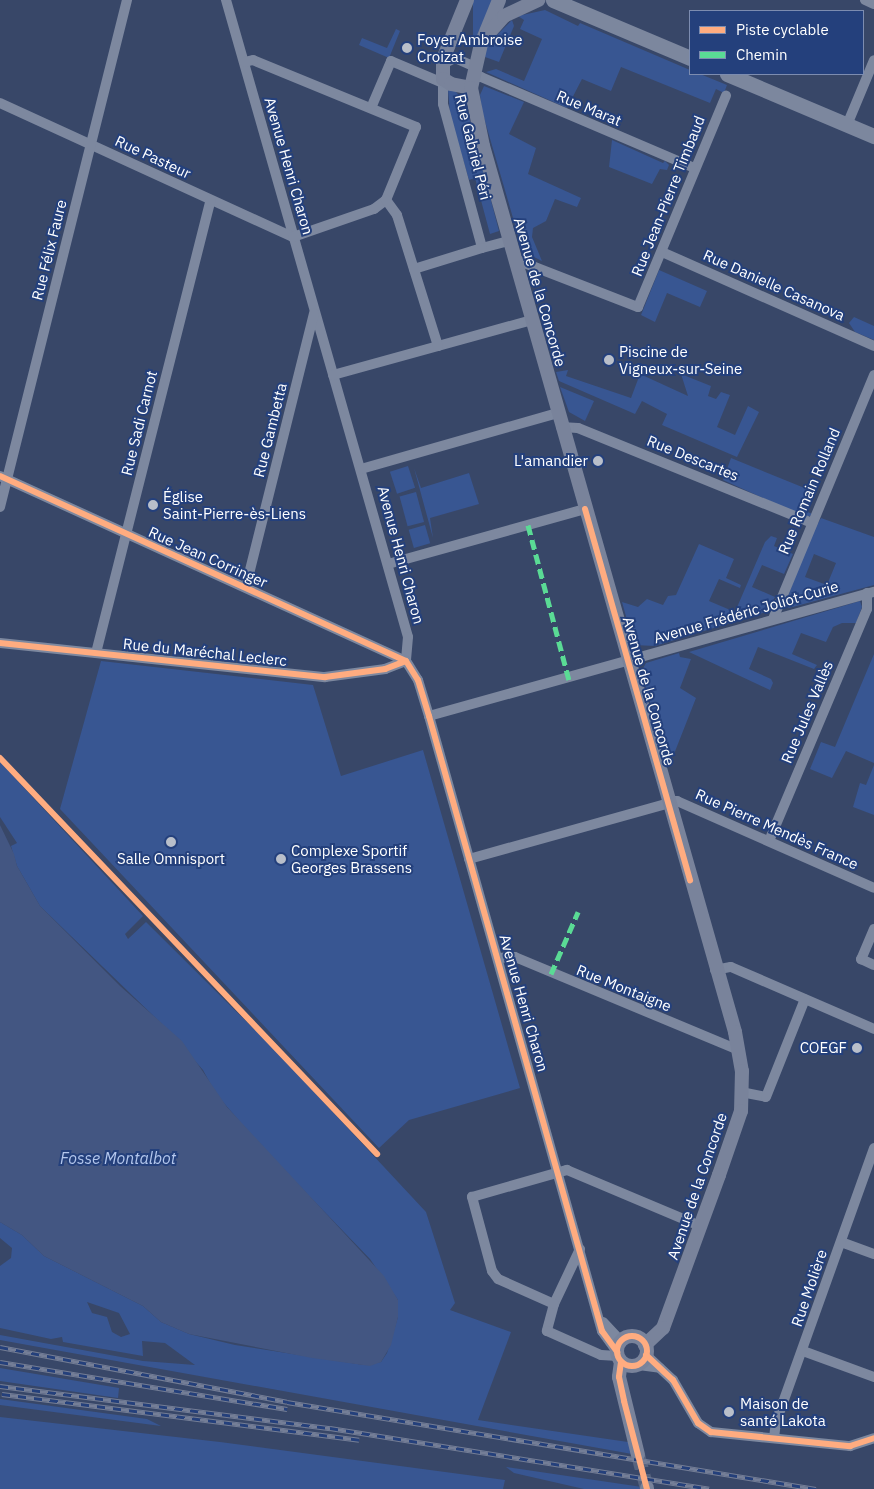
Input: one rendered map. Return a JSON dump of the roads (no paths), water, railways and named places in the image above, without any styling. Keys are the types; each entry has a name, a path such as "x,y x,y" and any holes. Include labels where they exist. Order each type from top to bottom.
{"main road":[{"path":"553,0 689,58"},
{"path":"730,75 874,136"}],"street":[{"name":"Rue Félix Faure","path":"0,507 4,478 128,0"},
{"name":"Avenue Henri Charon","path":"226,0 408,637 406,661 418,680 429,716 600,1318 619,1353"},
{"name":"Rue Gabriel Péri","path":"467,0 443,64 443,104 482,248"},
{"name":"Avenue de la Concorde","path":"498,0 481,44 473,78 509,241 561,428 630,662 738,1050 741,1111 663,1328 643,1355"},
{"name":"Avenue de la Concorde","path":"481,44 504,16 539,0"},
{"path":"865,0 874,4"},
{"name":"Rue Marat","path":"443,64 455,58 473,78 481,77 694,168"},
{"path":"244,62 252,60 416,127 386,200 374,209 293,237"},
{"path":"847,124 874,60"},
{"path":"371,108 391,61 452,84 473,78"},
{"name":"Rue Jean-Pierre Timbaud","path":"514,259 638,307 662,252 694,168 726,96"},
{"name":"Rue Pasteur","path":"0,103 293,237"},
{"name":"Rue Sadi Carnot","path":"96,653 211,200"},
{"path":"386,200 397,214 438,346"},
{"path":"414,269 509,241"},
{"name":"Rue Danielle Casanova","path":"662,252 874,346"},
{"name":"Rue Gambetta","path":"246,586 314,310"},
{"path":"333,375 532,320"},
{"name":"Rue Romain Rolland","path":"773,619 874,375"},
{"path":"361,469 558,413"},
{"name":"Rue Descartes","path":"561,428 578,428 812,523"},
{"name":"Rue Jean Corringer","path":"4,478 126,535 246,586 406,661"},
{"path":"388,564 585,509"},
{"name":"Avenue Frédéric Joliot-Curie","path":"429,716 569,680 871,592"},
{"name":"Rue Jules Vallès","path":"769,841 867,609 871,592"},
{"name":"Rue du Maréchal Leclerc","path":"0,643 325,677 385,669 406,661"},
{"name":"Rue Pierre Mendès France","path":"668,803 677,801 874,888"},
{"path":"469,859 668,803"},
{"path":"874,929 861,959 874,965"},
{"name":"Rue Montaigne","path":"498,958 515,958 738,1050"},
{"path":"715,970 731,967 874,1030"},
{"path":"741,1092 766,1096 805,1000"},
{"name":"Rue Molière","path":"774,1438 874,1148"},
{"path":"554,1304 498,1280 492,1271 472,1197 558,1172 574,1172 700,1226"},
{"path":"840,1242 874,1254"},
{"path":"580,1249 554,1304 547,1331 601,1355 619,1353"},
{"path":"638,1455 619,1377 619,1353 632,1336 643,1355 673,1380 698,1423 705,1430 850,1446 874,1438"},
{"path":"803,1351 874,1377"},
{"path":"619,1353 629,1366 643,1355"}],"water":[{"name":"Fosse Montalbot","path":"0,825 14,854 17,866 40,906 120,986 182,1041 227,1107 384,1276 398,1300 398,1317 391,1345 381,1362 370,1366 312,1358 189,1334 161,1322 143,1306 44,1256 22,1235 0,1222"}],"tunnel":[{"path":"638,1455 647,1488"}],"railway":[{"path":"0,1347 287,1402 816,1489"},
{"path":"0,1362 287,1409"},
{"path":"0,1386 330,1428 709,1489"},
{"path":"2,1394 359,1440"}],"place":[{"name":"Foyer Ambroise Croizat","path":"407,48"},
{"name":"Piscine de Vigneux-sur-Seine","path":"609,360"},
{"name":"L'amandier","path":"598,461"},
{"name":"Église Saint-Pierre-ès-Liens","path":"153,505"},
{"name":"Salle Omnisport","path":"171,842"},
{"name":"Complexe Sportif Georges Brassens","path":"281,859"},
{"name":"COEGF","path":"857,1048"},
{"name":"Maison de santé Lakota","path":"729,1412"}]}
